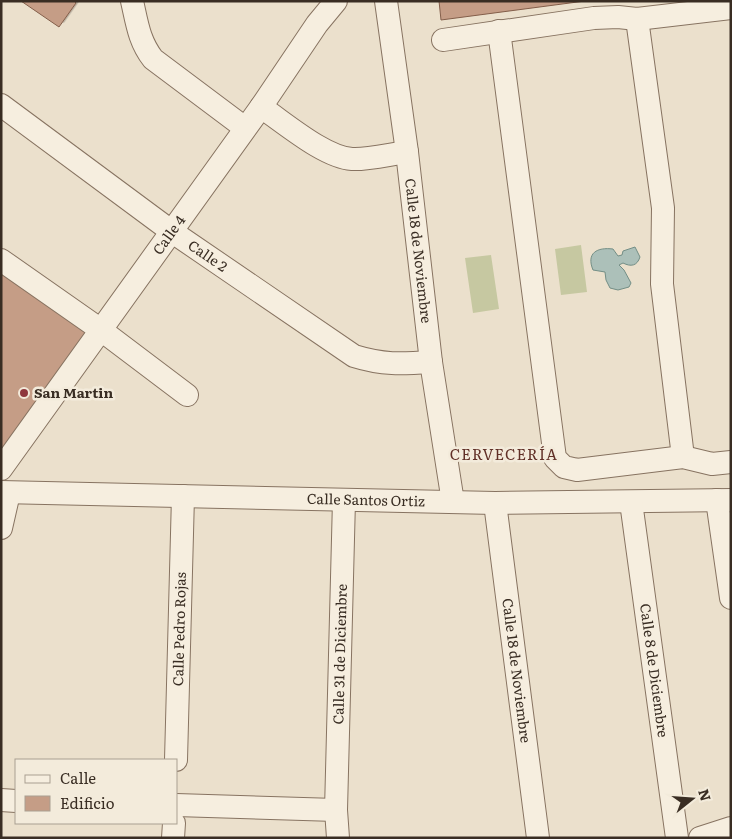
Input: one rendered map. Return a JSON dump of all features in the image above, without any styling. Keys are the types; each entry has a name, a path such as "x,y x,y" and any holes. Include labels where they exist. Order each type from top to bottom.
{"street":[{"path":"132,1 139,35 153,59 245,128"},
{"name":"Calle 4","path":"1,468 261,107 317,24 336,1"},
{"name":"Calle 18 de Noviembre","path":"386,1 407,152 431,362 453,502"},
{"path":"442,40 594,18 618,17 637,19 731,8"},
{"path":"637,19 663,208 662,284 683,457"},
{"path":"499,31 555,458 564,466 577,470 683,457 712,464 731,462"},
{"name":"Calle 2","path":"1,105 171,231 354,356 373,362 392,364 431,362"},
{"path":"261,107 325,151 338,156 353,159 407,152"},
{"path":"1,260 101,330 187,395"},
{"path":"1,528 5,492"},
{"name":"Calle Santos Ortiz","path":"5,492 494,503 724,500"},
{"name":"Calle Pedro Rojas","path":"176,759 183,496"},
{"name":"Calle 31 de Diciembre","path":"338,838 336,810 344,500"},
{"path":"724,500 731,598"},
{"name":"Calle 8 de Diciembre","path":"631,502 677,838"},
{"name":"Calle 18 de Noviembre","path":"494,503 538,838"},
{"path":"1,800 15,800"},
{"path":"178,805 336,810"},
{"path":"173,838 174,824"},
{"path":"700,838 731,828"}],"green space":[{"path":"581,245 587,292 561,295 555,249"},
{"path":"491,255 499,309 473,313 465,258"}],"water":[{"path":"635,247 640,257 637,262 631,265 623,263 619,265 631,283 629,287 618,290 610,288 605,272 593,270 591,264 592,255 598,250 613,249 618,256 622,255 623,251"}],"building":[{"path":"21,1 74,1 76,3 59,27"},
{"path":"439,1 585,1 441,20"},
{"name":"San Martin","path":"1,269 92,333 1,453"}],"place":[{"name":"San Martin","path":"24,393"}],"district":[{"name":"CERVECERÍA","path":"504,455"}]}
